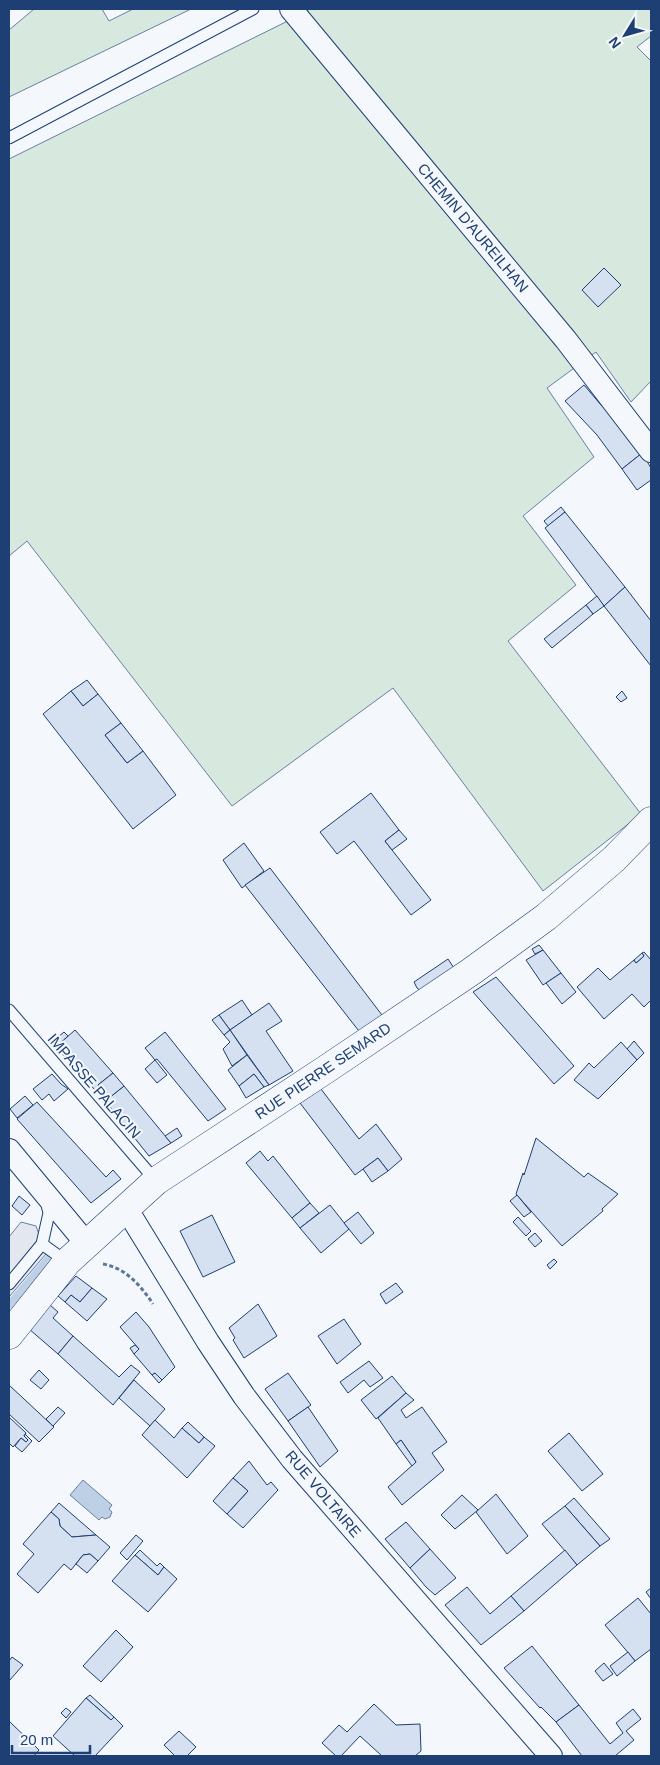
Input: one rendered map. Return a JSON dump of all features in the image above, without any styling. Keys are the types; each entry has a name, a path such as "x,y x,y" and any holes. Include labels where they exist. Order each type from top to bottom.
{"main road":[{"name":"RUE PIERRE SEMARD","path":"9,1335 77,1252 156,1181 326,1070 539,923 614,859 651,821"}],"street":[{"name":"CHEMIN D'AUREILHAN","path":"291,9 566,340 651,451"},
{"path":"9,1150 43,1189 77,1252"},
{"name":"RUE VOLTAIRE","path":"126,1208 213,1350 244,1396 292,1459 551,1756"}],"lane":[{"path":"9,138 253,9"},
{"name":"IMPASSE PALACIN","path":"9,1010 156,1181"},
{"path":"9,1284 42,1244 49,1213 43,1189"},
{"path":"42,1244 77,1252"}],"shaded area":[{"path":"34,9 102,9 109,21 133,9 191,9 9,97 9,30"},
{"path":"307,9 651,9 651,36 637,47 651,61 651,381 631,402 596,352 547,388 594,457 523,516 576,585 508,641 641,814 543,891 393,688 232,806 27,541 9,556 9,159 308,11"},
{"path":"21,1222 36,1226 46,1254 9,1297 9,1237"}],"water":[{"path":"83,1480 112,1505 109,1509 112,1512 110,1517 105,1519 102,1517 99,1520 70,1495"}],"building":[{"path":"604,268 621,285 598,307 582,290"},
{"path":"584,385 618,421 642,453 622,469 597,435 565,401"},
{"path":"642,453 651,468 651,480 637,490 622,469"},
{"path":"561,507 565,512 548,526 544,521"},
{"path":"565,512 625,587 604,606 545,528"},
{"path":"625,587 651,621 651,666 604,606"},
{"path":"597,596 604,606 593,614 586,605"},
{"path":"586,605 593,614 552,648 544,639"},
{"path":"87,680 98,694 83,706 71,691"},
{"path":"71,691 83,706 98,694 121,723 105,735 127,763 143,751 176,795 133,829 43,714"},
{"path":"622,691 627,698 621,702 616,697"},
{"path":"121,723 143,751 127,763 105,735"},
{"path":"371,793 399,830 385,841 431,900 411,915 354,841 337,854 320,832"},
{"path":"399,830 407,839 392,850 385,841"},
{"path":"244,843 264,871 242,888 223,860"},
{"path":"270,868 385,1019 362,1035 245,885"},
{"path":"539,945 543,950 535,954 532,949"},
{"path":"543,950 561,973 543,985 526,960"},
{"path":"644,952 651,960 651,1000 644,1007 632,994 604,1019 577,987 598,968 610,980 634,960 636,963 644,956 642,953"},
{"path":"642,953 644,956 636,963 634,960"},
{"path":"448,959 456,971 422,992 417,988 414,982"},
{"path":"561,973 576,992 562,1004 546,983"},
{"path":"496,977 574,1066 554,1084 473,992"},
{"path":"242,1000 252,1015 230,1030 219,1015"},
{"path":"269,1003 282,1021 266,1031 293,1071 269,1085 230,1030"},
{"path":"219,1015 230,1030 224,1035 212,1020"},
{"path":"75,1030 113,1073 98,1085 109,1098 124,1086 171,1143 149,1156 105,1101 56,1047"},
{"path":"230,1030 247,1055 232,1066 223,1049 230,1042 224,1035"},
{"path":"64,1032 68,1036 56,1047 52,1042"},
{"path":"165,1032 226,1109 208,1121 157,1059 155,1060 145,1048"},
{"path":"634,1041 644,1053 637,1060 627,1049"},
{"path":"621,1042 637,1060 598,1099 574,1080 589,1063 594,1068"},
{"path":"247,1055 269,1085 264,1087 254,1074 239,1086 228,1070"},
{"path":"155,1060 167,1075 157,1083 145,1069"},
{"path":"113,1073 124,1086 109,1098 98,1085"},
{"path":"52,1074 68,1089 54,1101 49,1094 42,1100 33,1089"},
{"path":"254,1074 264,1087 246,1098 239,1086"},
{"path":"321,1089 359,1139 376,1124 402,1159 388,1171 378,1158 355,1175 300,1103"},
{"path":"25,1096 33,1105 17,1118 10,1109"},
{"path":"37,1102 106,1177 113,1170 121,1179 91,1203 17,1119"},
{"path":"177,1128 182,1136 171,1143 165,1136"},
{"path":"536,1138 584,1177 588,1173 618,1194 602,1209 603,1211 562,1246 516,1194"},
{"path":"260,1151 268,1161 273,1156 310,1203 292,1218 246,1163"},
{"path":"378,1158 388,1171 372,1182 363,1169"},
{"path":"517,1195 531,1212 524,1217 510,1201"},
{"path":"19,1196 30,1205 22,1215 12,1206"},
{"path":"310,1203 319,1213 300,1228 292,1218"},
{"path":"330,1205 349,1229 321,1253 300,1228"},
{"path":"358,1212 374,1233 361,1244 344,1223"},
{"path":"212,1215 235,1262 203,1277 180,1231"},
{"path":"518,1217 531,1231 526,1236 513,1222"},
{"path":"535,1233 542,1241 535,1247 528,1239"},
{"path":"554,1259 557,1262 550,1269 547,1265"},
{"path":"76,1276 92,1288 80,1302 71,1295 65,1302 58,1296"},
{"path":"396,1283 403,1292 386,1304 380,1294"},
{"path":"92,1288 107,1299 87,1321 65,1302 71,1295 80,1302"},
{"path":"258,1304 277,1336 244,1358 233,1340 235,1338 229,1328"},
{"path":"50,1305 58,1312 53,1318 73,1336 58,1354 29,1329"},
{"path":"136,1312 149,1327 175,1367 162,1380 155,1373 152,1375 134,1354 139,1349 120,1327"},
{"path":"344,1319 361,1344 337,1364 318,1336"},
{"path":"73,1336 119,1377 131,1365 140,1372 113,1405 58,1354"},
{"path":"135,1345 139,1349 134,1354 130,1348"},
{"path":"369,1361 383,1378 370,1387 364,1380 348,1393 340,1382"},
{"path":"39,1370 49,1380 41,1389 30,1380"},
{"path":"155,1373 162,1380 159,1383 152,1375"},
{"path":"288,1373 311,1405 288,1421 265,1389"},
{"path":"392,1376 406,1393 376,1419 361,1400"},
{"path":"134,1380 165,1409 150,1426 119,1398"},
{"path":"9,1385 54,1427 39,1442 9,1414"},
{"path":"406,1393 414,1400 401,1410 406,1418 422,1407 447,1442 432,1453 444,1470 402,1505 388,1487 416,1462 401,1440 396,1444 378,1418"},
{"path":"58,1407 65,1413 53,1426 46,1419"},
{"path":"308,1407 338,1451 320,1467 288,1421"},
{"path":"9,1417 26,1433 24,1436 28,1440 26,1442 21,1438 13,1447 9,1443"},
{"path":"155,1420 174,1438 182,1428 199,1443 204,1437 215,1446 187,1478 142,1435"},
{"path":"188,1422 204,1437 199,1443 182,1428"},
{"path":"569,1433 603,1474 582,1491 548,1451"},
{"path":"25,1434 32,1441 22,1452 15,1446 21,1438 26,1442 28,1440 24,1436"},
{"path":"401,1440 416,1462 412,1466 396,1444"},
{"path":"249,1461 267,1485 271,1482 278,1490 243,1528 227,1514 248,1491 233,1478"},
{"path":"233,1478 248,1491 227,1514 213,1501"},
{"path":"496,1494 528,1536 507,1554 476,1512"},
{"path":"462,1495 478,1510 455,1529 441,1515"},
{"path":"574,1498 610,1539 600,1546 565,1506"},
{"path":"59,1503 96,1535 72,1537 60,1526 59,1519 51,1512"},
{"path":"565,1506 600,1546 577,1565 542,1524"},
{"path":"51,1512 59,1519 60,1526 72,1537 96,1535 110,1547 98,1561 90,1554 83,1555 71,1570 64,1564 38,1593 17,1574 34,1554 23,1544"},
{"path":"406,1522 430,1549 410,1568 385,1539"},
{"path":"136,1535 143,1541 127,1560 120,1553"},
{"path":"430,1549 456,1578 435,1595 410,1568"},
{"path":"140,1550 157,1566 160,1563 164,1567 158,1575 135,1555"},
{"path":"565,1550 577,1565 524,1611 511,1596"},
{"path":"90,1554 98,1561 87,1573 76,1564 83,1555"},
{"path":"135,1555 158,1575 164,1567 177,1579 148,1612 112,1581"},
{"path":"467,1587 490,1614 511,1596 524,1611 481,1645 445,1605"},
{"path":"651,1588 651,1599 646,1592"},
{"path":"638,1598 651,1614 651,1649 635,1661 605,1625"},
{"path":"116,1630 133,1647 101,1682 83,1666"},
{"path":"532,1646 579,1705 556,1722 540,1708 504,1668"},
{"path":"628,1652 635,1661 617,1676 610,1666"},
{"path":"12,1657 23,1665 9,1681 9,1661"},
{"path":"604,1663 613,1674 603,1681 595,1671"},
{"path":"90,1695 114,1717 111,1720 86,1698"},
{"path":"86,1698 111,1720 114,1717 123,1726 95,1756 75,1756 53,1736"},
{"path":"374,1704 396,1725 420,1724 421,1751 415,1756 382,1756 360,1736 341,1756 336,1756 322,1743 339,1725 347,1732"},
{"path":"579,1705 610,1744 623,1733 616,1723 633,1709 641,1719 626,1731 634,1740 615,1756 582,1756 556,1722"},
{"path":"66,1708 71,1712 66,1718 61,1713"},
{"path":"9,1721 39,1750 34,1756 9,1756"},
{"path":"179,1731 196,1747 187,1756 175,1756 164,1745"}],"waterway":[{"path":"9,1305 49,1258"}]}
